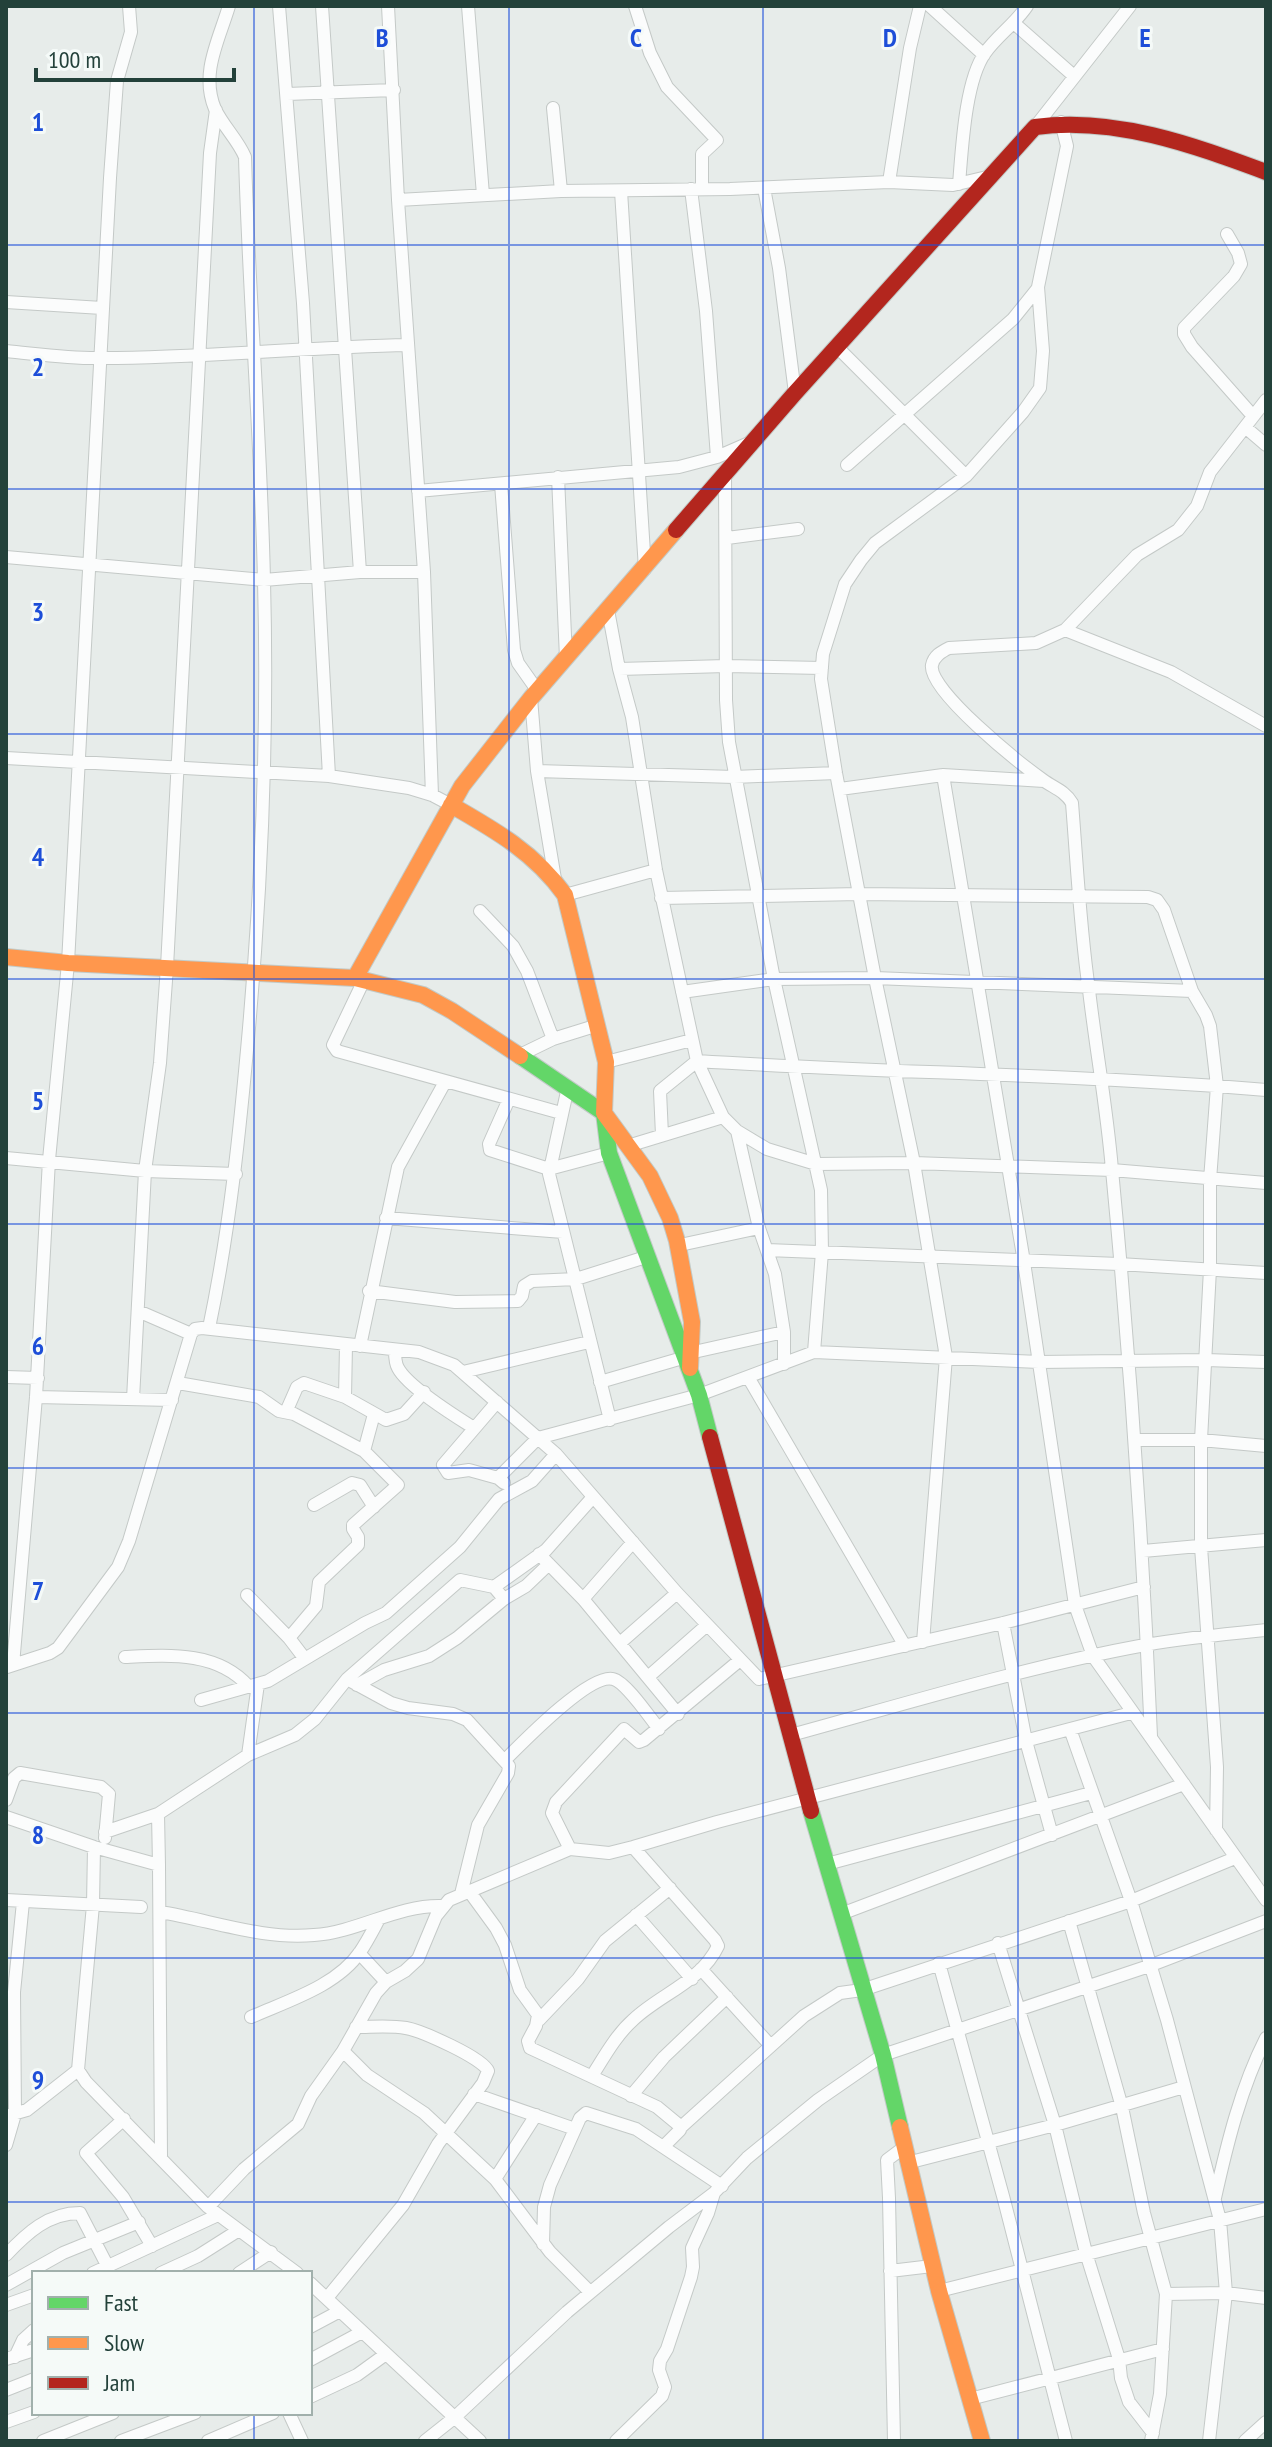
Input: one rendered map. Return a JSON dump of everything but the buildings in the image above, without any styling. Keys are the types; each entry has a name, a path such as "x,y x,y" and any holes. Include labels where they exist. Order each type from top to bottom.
{"street":[{"path":"129,6 131,32 117,81 102,308 68,963 49,1160 38,1378 10,1666 58,1648 118,1567 129,1541 191,1334 195,1329 209,1328 433,1355 463,1372 556,1454 677,1593 759,1679 1144,1587"},
{"path":"133,1399 145,1171 160,1063 167,967 210,153 216,110 210,63 229,6"},
{"path":"279,6 305,349 329,776"},
{"path":"322,6 360,572"},
{"path":"388,6 424,572 432,795"},
{"path":"468,6 483,195"},
{"path":"635,6 650,53 667,87 717,140 702,154 696,189 717,457"},
{"path":"889,182 910,48 920,6"},
{"path":"930,6 984,55"},
{"path":"959,184 964,125 974,80 984,55 1015,24 1027,6"},
{"path":"561,1113 334,1049 360,979 462,786 534,694 795,393 1035,127 1130,6"},
{"path":"1015,24 1074,76"},
{"path":"287,94 394,90"},
{"path":"553,108 561,191"},
{"path":"209,1328 236,1174 254,974 265,771 264,580 245,157 216,110"},
{"path":"1035,127 1061,122 1143,133 1208,150 1266,172"},
{"path":"923,1642 946,1357 914,1163 836,773 822,668 823,654 836,605 861,560 875,543 966,476 1023,412 1040,388 1043,351 1038,287 1067,146 1061,122"},
{"path":"398,200 561,191 764,188 889,182 959,184 987,177"},
{"path":"764,188 779,268 795,393"},
{"path":"621,191 645,569"},
{"path":"1227,234 1241,264 1234,276 1184,328 1184,334 1253,416"},
{"path":"847,465 1013,319 1038,287"},
{"path":"6,302 102,308"},
{"path":"6,351 100,359 408,345"},
{"path":"837,347 966,476"},
{"path":"1151,1736 1130,1360 1102,1081 1088,988 1072,803 1068,796 1044,781 972,721 932,674 932,663 937,654 949,648 1036,643 1065,630 1128,563 1178,530 1197,506 1210,472 1266,400"},
{"path":"1245,427 1266,445"},
{"path":"418,491 679,467 717,457 755,440"},
{"path":"725,473 727,714 734,777 774,979 821,1190 822,1252 814,1352"},
{"path":"558,477 566,658"},
{"path":"501,484 514,650 534,694 537,771 555,879"},
{"path":"727,538 798,529"},
{"path":"6,557 264,580 360,572 424,572"},
{"path":"608,610 619,669 627,692 661,898 697,1061 723,1117 737,1131 767,1149 816,1164 914,1163 1112,1170 1266,1183"},
{"path":"1065,630 1171,672 1266,726"},
{"path":"619,669 726,666 822,668"},
{"path":"6,758 329,776 432,795 532,854 565,895 606,1062 604,1113 609,1153 690,1360 807,1798 883,2055 932,2266 982,2441"},
{"path":"537,771 734,777 836,773"},
{"path":"840,789 943,775 1044,781"},
{"path":"943,775 1009,1166 1075,1605 1093,1656 1266,1900"},
{"path":"565,895 656,870"},
{"path":"661,898 859,894 1148,897 1157,900 1164,910 1192,991 1210,1026 1217,1086 1210,1180 1210,1269 1201,1440 1201,1547 1217,1767 1216,1830"},
{"path":"480,911 513,946 527,971 553,1039"},
{"path":"6,957 360,979 423,995 568,1087 604,1113 631,1145 655,1182 680,1245 690,1307 690,1360"},
{"path":"682,992 774,979 875,978 1192,991"},
{"path":"520,1055 553,1039 598,1025"},
{"path":"606,1062 692,1040"},
{"path":"662,1135 660,1091 697,1061 1266,1090"},
{"path":"345,1397 353,1345 398,1167 445,1082"},
{"path":"568,1087 549,1169 610,1420"},
{"path":"509,1099 489,1147 549,1169 609,1153"},
{"path":"631,1145 723,1117"},
{"path":"737,1131 759,1228 775,1274 784,1332 784,1364"},
{"path":"6,1158 145,1171 236,1174"},
{"path":"386,1218 563,1232"},
{"path":"680,1245 759,1228"},
{"path":"767,1250 931,1255 1266,1273"},
{"path":"369,1291 455,1302 495,1303 521,1299 524,1286 532,1281 576,1279 649,1256"},
{"path":"138,1311 191,1334"},
{"path":"600,1382 784,1332"},
{"path":"463,1372 589,1342"},
{"path":"395,1350 399,1371 474,1428"},
{"path":"498,1478 538,1438 699,1395 814,1352 1039,1362 1266,1362"},
{"path":"6,1377 38,1378"},
{"path":"748,1377 905,1646"},
{"path":"178,1383 254,1395 279,1411 294,1414 364,1451 398,1485 352,1527 358,1537 358,1545 319,1582 316,1606 289,1638"},
{"path":"286,1412 300,1384 345,1397 386,1420 400,1416 424,1392"},
{"path":"36,1397 172,1400"},
{"path":"497,1402 444,1461 443,1468 452,1474 469,1470 498,1478 513,1490"},
{"path":"364,1451 374,1414"},
{"path":"1136,1440 1201,1440 1266,1446"},
{"path":"201,1700 268,1681 386,1613 460,1547 499,1499 532,1481 556,1454"},
{"path":"314,1505 352,1483 360,1485 374,1507"},
{"path":"105,1832 158,1814 248,1755 304,1728 401,1631 460,1580 494,1587 539,1554 593,1497"},
{"path":"1143,1551 1266,1540"},
{"path":"583,1599 633,1542"},
{"path":"539,1554 583,1599 678,1714"},
{"path":"352,1682 429,1656 526,1586 549,1564"},
{"path":"494,1587 504,1599"},
{"path":"620,1643 677,1593"},
{"path":"247,1595 305,1659"},
{"path":"386,1613 401,1631"},
{"path":"1003,1623 1026,1741 1052,1835"},
{"path":"632,1695 707,1625"},
{"path":"791,1735 1093,1656 1147,1645 1266,1630"},
{"path":"125,1657 180,1656 208,1660 237,1673 253,1685"},
{"path":"570,1849 552,1813 556,1802 624,1729 639,1742 678,1714 740,1660"},
{"path":"505,1760 574,1696 593,1684 614,1679 632,1695 659,1729"},
{"path":"352,1682 391,1703 453,1714 467,1720 509,1766 478,1825 465,1892"},
{"path":"248,1755 253,1685"},
{"path":"160,1912 298,1936 349,1929 420,1906 441,1906 465,1892 570,1849 609,1853 1131,1713"},
{"path":"1070,1729 1131,1901 1167,2020 1220,2220 1226,2293 1209,2441"},
{"path":"6,1800 14,1778 20,1773 101,1787 109,1794 105,1832 99,1848 78,2070 86,2082 213,2211 294,2271"},
{"path":"841,1914 1184,1784"},
{"path":"827,1864 1091,1793"},
{"path":"158,1814 161,2156"},
{"path":"6,1817 159,1865"},
{"path":"592,2076 631,2022 696,1974 718,1946 633,1847"},
{"path":"664,2146 770,2045 840,1993 862,1990 1131,1901 1235,1858"},
{"path":"670,1888 605,1941 578,1979 539,2020 528,2041 532,2051 567,2063 657,2107 674,2119 680,2128"},
{"path":"465,1892 496,1928 520,1990 536,2010 539,2020"},
{"path":"6,1900 141,1907"},
{"path":"6,2145 11,2115 14,1992 23,1902"},
{"path":"98,2271 152,2246 213,2211 244,2169 298,2124 311,2096 343,2051 376,1993 418,1959 441,1906"},
{"path":"636,1915 696,1974 727,1997 770,2045"},
{"path":"251,2017 318,1986 339,1972 359,1953 379,1919"},
{"path":"1069,1921 1122,2107 1166,2294 1160,2394 1152,2437"},
{"path":"425,2441 590,2292 718,2190 747,2158 818,2100 883,2055 1149,1966 1266,1921"},
{"path":"998,1943 1055,2125 1086,2253 1119,2359 1121,2378 1129,2402 1152,2437"},
{"path":"359,1953 386,1982"},
{"path":"939,1963 1066,2441"},
{"path":"631,2096 664,2057 727,1997"},
{"path":"327,2298 403,2205 420,2172 483,2083 488,2071 480,2061 416,2030 356,2027"},
{"path":"1214,2201 1224,2154 1252,2065 1266,2038"},
{"path":"343,2051 367,2075 414,2105 495,2179 543,2244 590,2292"},
{"path":"11,2115 27,2110 78,2070"},
{"path":"894,2441 886,2163 905,2155 988,2143 1184,2087"},
{"path":"474,2094 575,2129"},
{"path":"543,2244 544,2207 550,2185 580,2118 586,2113 623,2124 664,2146 718,2190"},
{"path":"495,2179 536,2115"},
{"path":"124,2119 86,2153 123,2197 152,2246"},
{"path":"616,2441 662,2396 665,2387 659,2370 660,2361 667,2349 691,2277 692,2248 718,2190"},
{"path":"939,2291 1266,2209"},
{"path":"6,2255 37,2225 75,2213 83,2217 108,2267"},
{"path":"33,2271 93,2240 139,2222"},
{"path":"165,2271 198,2256 239,2230"},
{"path":"242,2271 271,2252"},
{"path":"275,2271 284,2263"},
{"path":"890,2271 932,2266"},
{"path":"6,2285 32,2272"},
{"path":"312,2288 327,2298 480,2441"},
{"path":"1166,2294 1226,2293 1266,2298"},
{"path":"6,2305 32,2296"},
{"path":"312,2326 340,2311"},
{"path":"10,2358 32,2332"},
{"path":"312,2359 362,2332"},
{"path":"970,2399 1163,2349"},
{"path":"10,2358 32,2351"},
{"path":"312,2396 357,2375 386,2354"},
{"path":"6,2390 32,2380"},
{"path":"6,2422 32,2413"},
{"path":"43,2441 108,2415"},
{"path":"121,2441 190,2415"},
{"path":"208,2441 237,2435 270,2415"},
{"path":"290,2415 302,2441"},
{"path":"1245,2441 1266,2422"}],"traffic: fast":[{"path":"520,1056 604,1113 609,1153 699,1395 710,1437"},
{"path":"811,1811 883,2055 900,2127"}],"traffic: slow":[{"path":"355,978 462,786 531,698 676,530"},
{"path":"451,805 498,833 527,855 565,895 606,1062 604,1113 650,1176 677,1241 692,1322 690,1368"},
{"path":"6,957 355,978 423,995 520,1056"},
{"path":"900,2127 939,2291 982,2441"}],"traffic: jam":[{"path":"676,530 1035,127 1065,125 1124,129 1182,143 1266,172"},
{"path":"710,1437 811,1811"}]}
